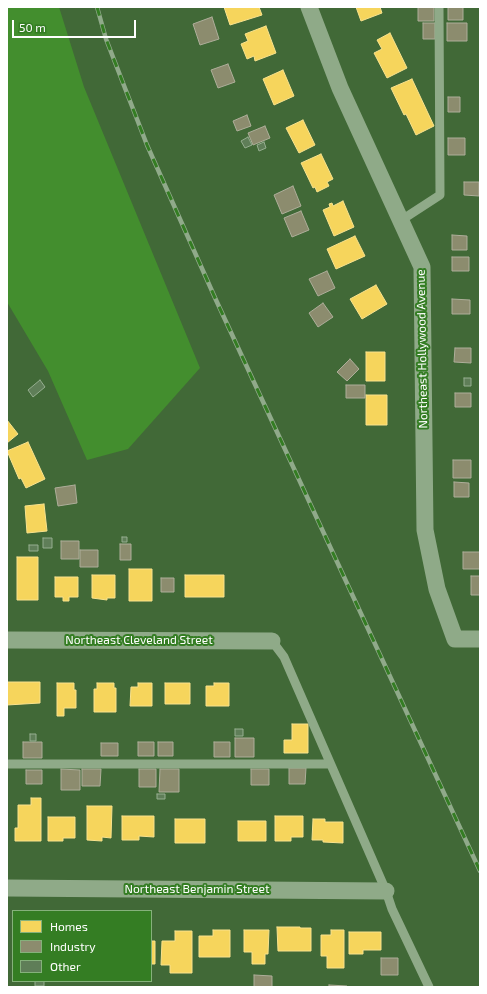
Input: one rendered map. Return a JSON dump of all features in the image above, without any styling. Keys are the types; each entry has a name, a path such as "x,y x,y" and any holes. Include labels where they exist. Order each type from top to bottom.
{"street":[{"name":"Northeast Hollywood Avenue","path":"309,7 340,88 422,268 425,530 437,589 456,639 480,639"},
{"name":"Northeast Cleveland Street","path":"7,640 272,641"},
{"name":"Northeast Benjamin Street","path":"7,888 386,891"}],"lane":[{"path":"400,221 440,195 439,7"},
{"path":"272,641 284,657 386,891 392,909 429,987"},
{"path":"7,764 330,764"}],"green space":[{"path":"7,7 59,7 84,87 200,368 128,449 87,460 48,371 7,302"}],"building: Homes":[{"path":"224,7 259,7 262,15 230,25"},
{"path":"356,7 380,7 382,13 361,21"},
{"path":"266,26 276,53 255,61 254,56 247,59 241,44 248,41 245,34"},
{"path":"390,33 407,68 387,78 374,53 382,49 377,40"},
{"path":"283,70 294,96 274,105 263,79"},
{"path":"412,79 434,126 416,135 406,114 404,115 391,88"},
{"path":"303,120 315,145 299,153 286,128"},
{"path":"321,154 333,179 327,182 329,186 317,192 315,187 313,188 301,163"},
{"path":"343,201 354,227 334,236 323,210 330,207 329,204 332,203 333,206"},
{"path":"355,236 365,256 336,269 327,249"},
{"path":"376,285 387,304 362,319 350,299"},
{"path":"366,352 385,352 385,381 366,381"},
{"path":"366,395 387,395 387,425 366,425"},
{"path":"7,420 18,434 7,443"},
{"path":"28,442 45,479 26,488 21,478 19,479 7,451"},
{"path":"44,504 47,531 27,533 25,506"},
{"path":"17,557 38,557 38,600 17,600"},
{"path":"129,569 152,569 152,601 129,601"},
{"path":"92,575 115,575 115,598 107,598 107,600 92,598"},
{"path":"185,575 224,575 224,597 185,597"},
{"path":"55,577 78,577 78,597 69,597 69,601 63,601 63,597 55,597"},
{"path":"7,682 40,682 40,703 7,705"},
{"path":"57,683 74,683 74,690 76,690 76,708 64,708 64,716 57,716"},
{"path":"97,683 114,683 114,688 116,688 116,712 94,712 94,689 97,689"},
{"path":"138,683 152,683 152,706 130,706 131,687 138,687"},
{"path":"165,683 190,683 190,704 165,704"},
{"path":"214,683 229,683 229,706 206,706 206,686 214,686"},
{"path":"292,724 308,724 308,753 284,753 284,740 292,740"},
{"path":"31,798 41,798 41,841 15,841 15,828 18,828 18,805 31,805"},
{"path":"87,806 112,806 111,838 102,837 102,841 87,840"},
{"path":"122,816 154,816 154,837 139,836 139,840 122,840"},
{"path":"275,816 303,816 303,837 291,837 291,841 275,841"},
{"path":"48,817 75,817 75,838 63,838 63,841 48,841"},
{"path":"175,819 205,819 205,843 175,843"},
{"path":"313,819 325,819 325,822 343,822 343,843 312,840"},
{"path":"238,821 266,821 266,841 238,841"},
{"path":"277,927 311,928 311,951 278,951"},
{"path":"213,930 230,930 230,957 199,957 199,936 213,936"},
{"path":"244,930 269,930 268,954 265,954 265,964 252,964 252,952 244,952"},
{"path":"331,930 344,930 344,968 327,968 327,956 321,956 321,935 331,935"},
{"path":"175,931 192,931 192,973 170,973 170,965 161,965 162,941 175,941"},
{"path":"349,932 381,932 381,950 363,950 363,954 349,954"},
{"path":"152,941 155,941 155,964 152,964"}],"building: Industry":[{"path":"418,7 434,7 434,21 418,21"},
{"path":"448,7 463,7 463,20 448,20"},
{"path":"212,17 219,39 200,45 193,24"},
{"path":"423,23 435,23 435,39 423,39"},
{"path":"447,23 467,23 467,41 447,41"},
{"path":"228,64 235,82 218,88 211,70"},
{"path":"448,97 460,97 460,112 448,112"},
{"path":"247,115 251,126 237,131 233,121"},
{"path":"265,126 270,138 253,145 248,133"},
{"path":"448,138 465,138 465,155 448,155"},
{"path":"464,182 479,182 479,196 464,195"},
{"path":"293,186 301,206 282,214 274,195"},
{"path":"301,211 309,230 292,237 284,218"},
{"path":"452,235 467,236 467,250 452,250"},
{"path":"452,257 469,257 469,271 452,271"},
{"path":"327,271 335,288 318,296 309,279"},
{"path":"452,299 470,300 470,314 452,314"},
{"path":"323,303 333,317 318,327 309,313"},
{"path":"455,348 471,348 471,363 454,362"},
{"path":"350,359 359,369 347,381 337,372"},
{"path":"346,385 365,385 365,398 346,398"},
{"path":"455,393 471,393 471,407 455,407"},
{"path":"453,460 471,460 471,478 453,478"},
{"path":"454,482 469,483 469,497 454,497"},
{"path":"75,485 77,503 58,506 55,488"},
{"path":"61,541 79,541 79,559 61,559"},
{"path":"120,544 131,544 131,560 120,560"},
{"path":"80,550 98,550 98,567 80,567"},
{"path":"463,552 480,552 480,569 463,569"},
{"path":"471,576 480,576 480,595 471,595"},
{"path":"161,578 174,578 174,592 161,592"},
{"path":"235,738 254,738 254,757 235,757"},
{"path":"23,742 42,742 42,758 23,758"},
{"path":"138,742 154,742 154,756 138,756"},
{"path":"158,742 173,742 173,756 158,756"},
{"path":"214,742 230,742 230,757 214,757"},
{"path":"101,743 118,743 118,756 101,756"},
{"path":"289,768 306,768 305,784 289,784"},
{"path":"61,769 80,770 80,790 61,790"},
{"path":"82,769 101,769 100,786 82,786"},
{"path":"139,769 156,769 156,787 139,787"},
{"path":"160,769 179,769 179,792 159,792"},
{"path":"251,769 269,769 269,785 251,785"},
{"path":"26,770 42,770 42,784 26,784"},
{"path":"381,958 398,958 398,975 381,975"},
{"path":"254,975 272,976 272,987 254,987"},
{"path":"329,985 347,986 347,987 329,987"}],"building: Other":[{"path":"248,137 252,145 245,148 241,141"},
{"path":"264,142 266,148 259,151 257,145"},
{"path":"464,378 471,378 471,386 464,386"},
{"path":"40,380 45,387 33,397 28,390"},
{"path":"122,537 127,537 127,542 122,542"},
{"path":"43,538 52,538 52,548 43,548"},
{"path":"29,545 38,545 38,551 29,551"},
{"path":"235,729 243,729 243,736 235,736"},
{"path":"30,734 36,734 36,741 30,741"},
{"path":"157,794 165,794 165,799 157,799"},
{"path":"35,982 44,982 44,986 35,986"}],"railway":[{"path":"97,7 106,39 147,145 216,300 480,871"}]}
